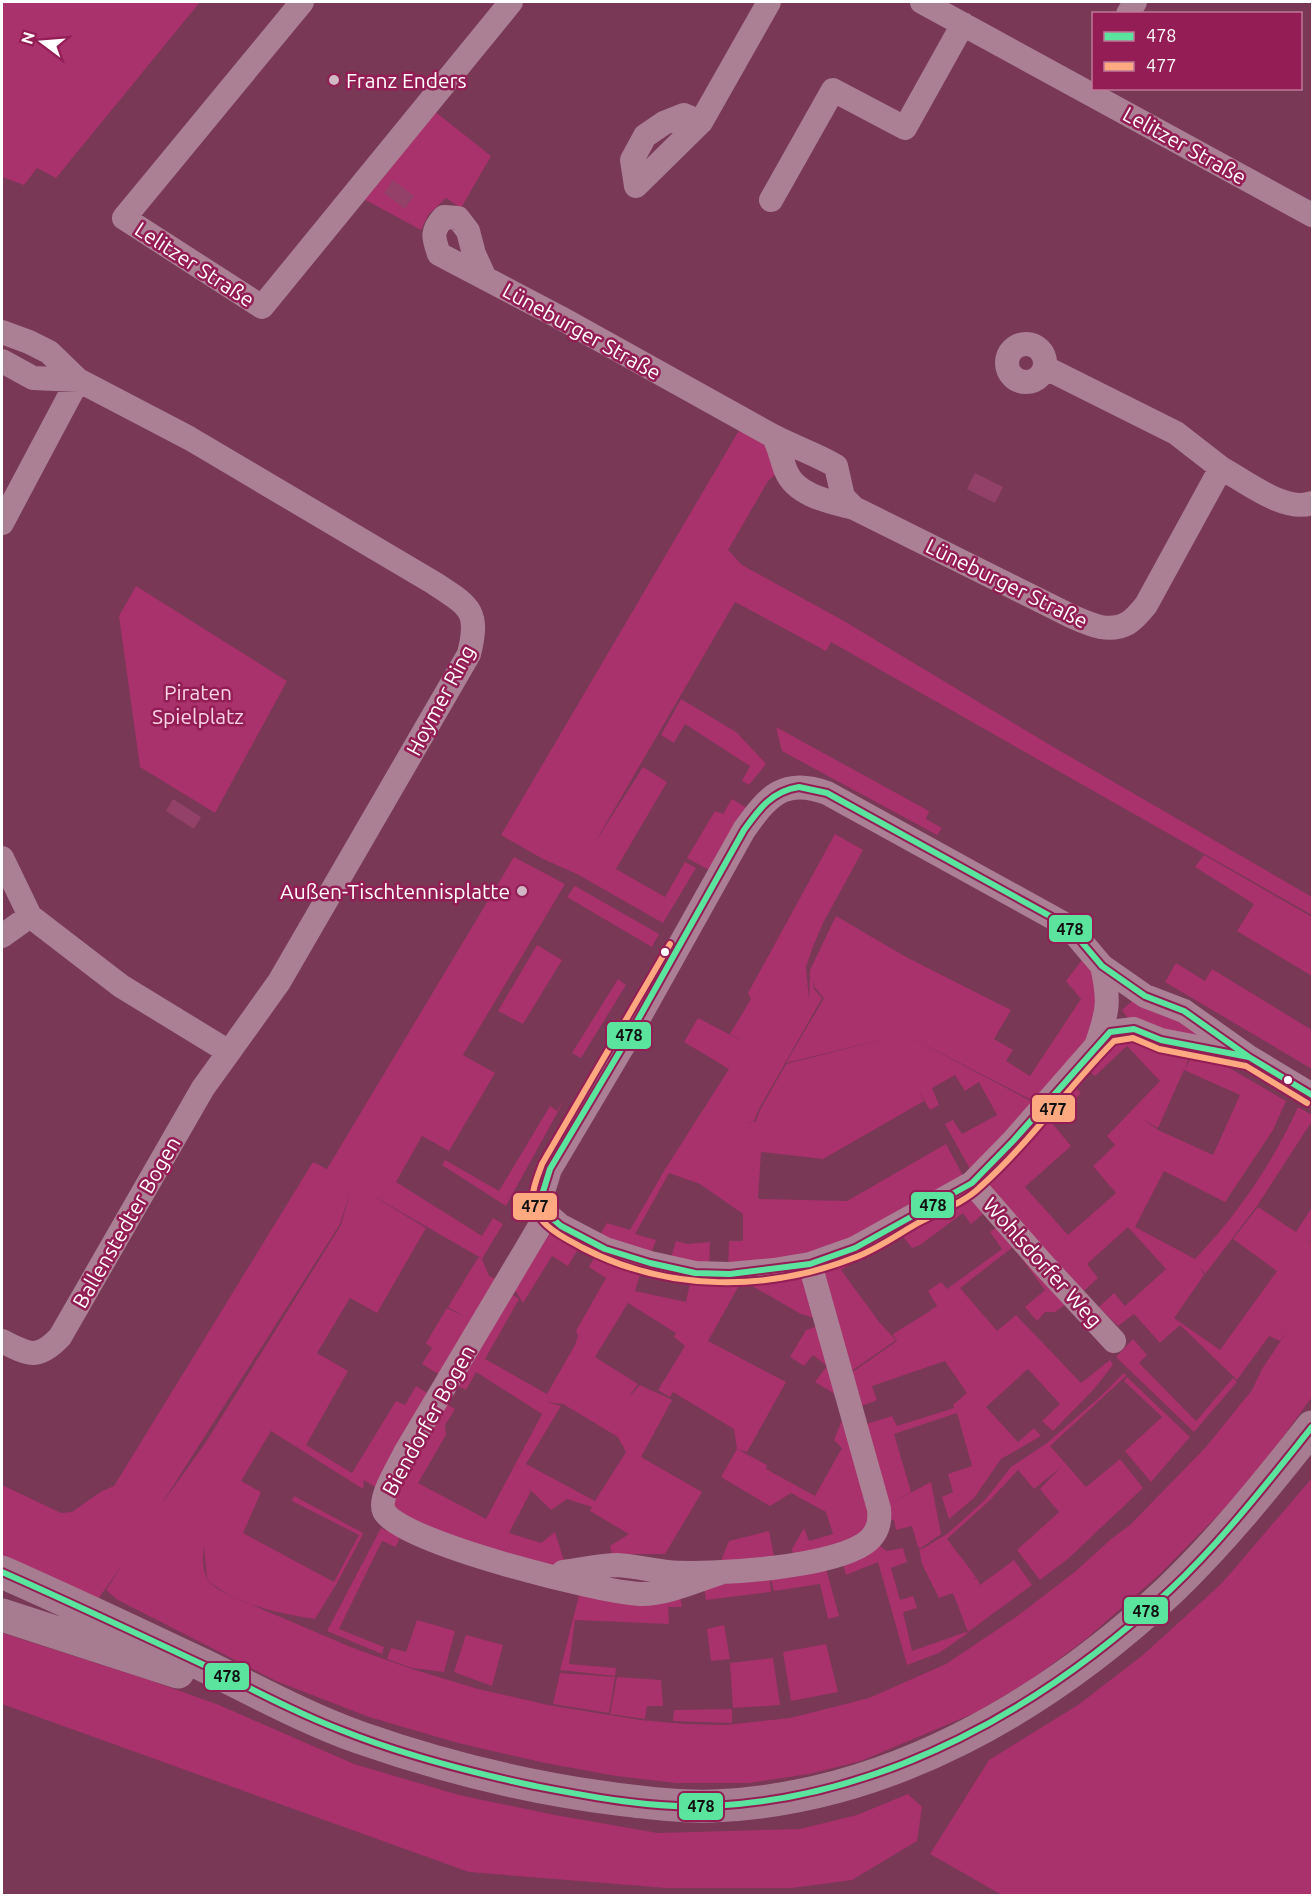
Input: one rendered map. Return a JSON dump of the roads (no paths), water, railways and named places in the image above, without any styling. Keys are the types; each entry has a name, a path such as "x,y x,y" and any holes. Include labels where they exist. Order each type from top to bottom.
{"main road":[{"path":"2,1572 131,1630 308,1716 359,1737 425,1758 569,1793 650,1803 712,1806 775,1800 826,1790 875,1776 998,1720 1055,1684 1170,1589 1249,1506 1312,1426"},
{"path":"2,1615 308,1716"}],"street":[{"name":"Lelitzer Straße","path":"302,2 124,218 262,307 511,2"},
{"path":"701,122 769,2"},
{"name":"Lelitzer Straße","path":"922,2 963,24 1089,82"},
{"path":"771,200 833,90 905,128 963,24"},
{"name":"Lelitzer Straße","path":"1102,90 1312,215"},
{"name":"Lüneburger Straße","path":"485,278 773,436 799,449 818,455 836,466 843,497 854,508"},
{"path":"2,332 49,352 78,380"},
{"path":"2,361 33,378 78,380"},
{"path":"1046,368 1176,433 1221,468 1278,500 1293,505 1312,503"},
{"path":"2,523 78,380"},
{"name":"Hoymer Ring","path":"78,380 189,438 434,582 463,602 472,615 474,633 469,654 279,982 229,1052"},
{"name":"Lüneburger Straße","path":"773,436 780,448 787,474 801,488 817,498 854,508 1097,627 1113,628 1129,623 1146,605 1221,468"},
{"path":"1145,996 1130,999 1127,1019 1096,1046 1021,1133 972,1183 855,1248 810,1264 743,1273 695,1273 650,1263 605,1249 561,1226 547,1214 542,1196 550,1169 626,1041 744,830 761,806 783,790 797,786 810,786 827,793 1068,926 1102,966 1145,996 1184,1011 1249,1057 1312,1095"},
{"path":"2,858 30,916 121,986 229,1052"},
{"path":"2,936 30,916"},
{"path":"1102,966 1127,1019 1161,1040 1249,1057"},
{"path":"1096,1046 1107,1007 1108,992 1102,966"},
{"name":"Ballenstedter Bogen","path":"2,1341 26,1353 39,1353 48,1349 60,1337 203,1088 229,1052"},
{"name":"Wohlsdorfer Weg","path":"972,1183 1114,1341"},
{"name":"Biendorfer Bogen","path":"547,1214 405,1453 382,1501 388,1518 418,1535 465,1552 540,1573 616,1565 667,1572 720,1573 776,1568 860,1547 870,1539 877,1530 880,1520 879,1509 810,1264"}],"place":[{"name":"Franz Enders","path":"334,80"},
{"name":"Außen-Tischtennisplatte","path":"522,891"}],"park label":[{"name":"Piraten Spielplatz","path":"198,704"}]}
